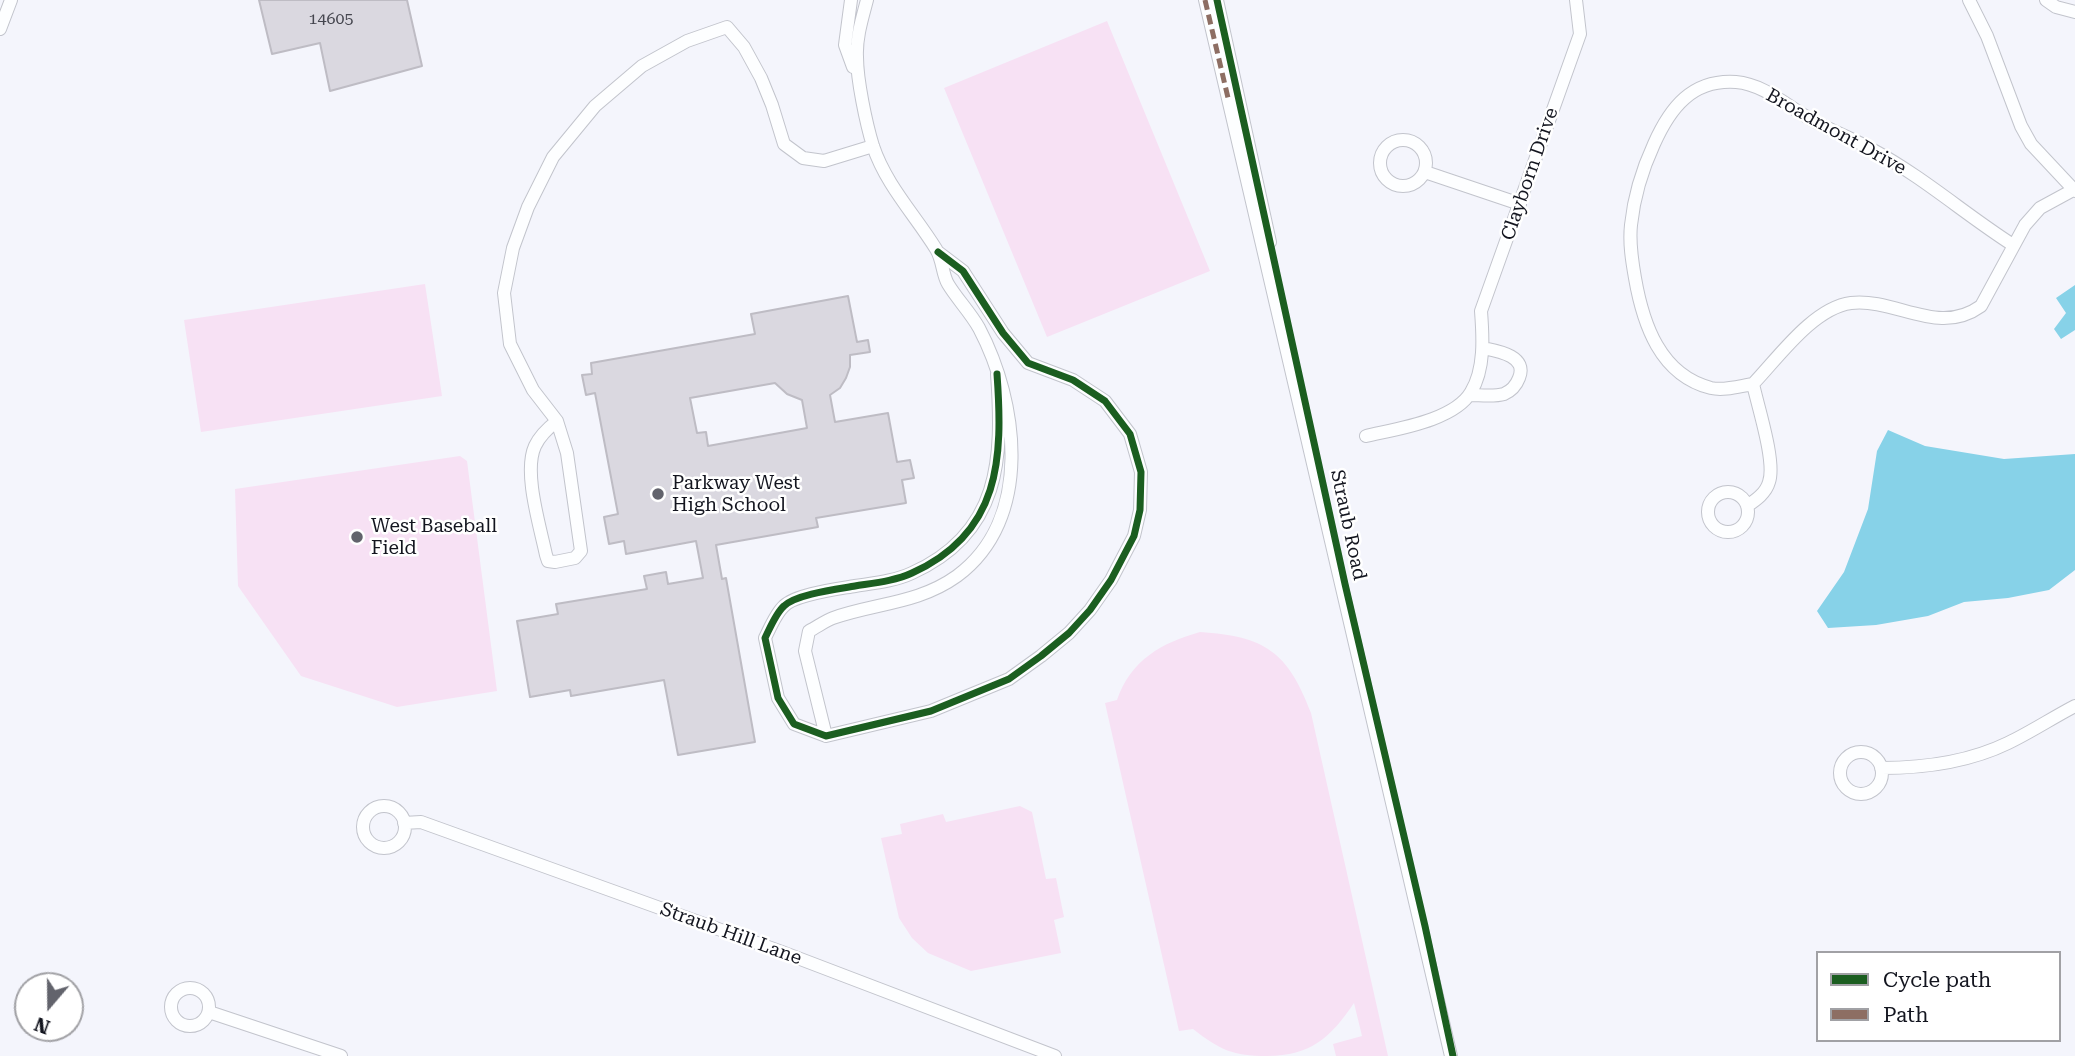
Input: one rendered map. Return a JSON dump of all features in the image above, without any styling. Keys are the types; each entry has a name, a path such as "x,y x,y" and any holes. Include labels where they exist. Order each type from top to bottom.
{"street":[{"path":"2,20 11,0"},
{"path":"850,0 845,45 859,80"},
{"path":"867,0 859,29 859,80 873,146 893,186 938,252 962,271 1003,332 1028,363 1073,380 1105,401 1130,434 1141,472 1140,510 1134,536 1111,580 1090,610 1041,656 1009,678 930,711 826,736 794,724 778,698 765,638 784,605 809,595 910,574 935,561 958,543 975,521 996,473 1000,435 997,374"},
{"path":"1205,0 1452,1056"},
{"name":"Straub Road","path":"1217,0 1452,1056"},
{"name":"Clayborn Drive","path":"1469,395 1483,348 1481,311 1580,34 1576,0"},
{"path":"1747,506 1760,497 1769,484 1771,468 1753,384 1812,321 1850,303 1893,307 1930,317 1952,319 1971,313 1981,306 2025,225 2040,208 2075,190 2031,144 2021,126 1987,36 1969,0"},
{"path":"2046,0 2056,8 2075,12"},
{"path":"557,421 543,433 534,447 531,466 546,555 548,561 555,562 575,558 581,551 567,453 557,421 533,390 510,344 504,293 513,248 528,207 553,157 595,106 634,72 687,41 727,27 744,47 761,78 784,144 803,158 824,161 873,146"},
{"name":"Broadmont Drive","path":"1753,384 1714,389 1698,384 1666,360 1647,329 1631,256 1630,227 1637,189 1646,161 1669,114 1681,100 1699,88 1736,82 1755,86 1807,117 1872,149 2013,245"},
{"path":"1425,172 1520,204"},
{"path":"826,736 805,651 809,631 832,618 895,604 932,591 966,568 981,552 999,520 1008,495 1011,435 1007,405 978,328 947,282 938,252"},
{"path":"1366,436 1427,421 1455,407 1469,395 1505,394 1513,389 1521,375 1521,366 1515,358 1503,352 1483,348"},
{"path":"1881,768 1910,768 1971,757 2007,743 2075,706"},
{"name":"Straub Hill Lane","path":"404,823 421,822 434,826 769,947 1055,1056"},
{"path":"209,1012 341,1056"}],"shaded area":[{"path":"1107,21 1210,271 1047,337 944,88"},
{"path":"425,284 442,396 201,432 184,320"},
{"name":"West Baseball Field","path":"460,456 467,461 497,691 397,707 301,676 238,586 235,489"},
{"path":"1200,632 1222,634 1258,643 1283,662 1302,692 1311,713 1388,1056 1336,1056 1333,1044 1362,1036 1354,1003 1328,1035 1308,1048 1282,1055 1255,1056 1236,1053 1219,1047 1193,1029 1179,1031 1105,703 1117,700 1130,674 1149,655"},
{"path":"1020,806 1032,812 1046,879 1056,878 1064,917 1054,920 1061,953 971,971 928,953 912,938 899,918 881,838 902,834 900,824 943,814 946,822"}],"water":[{"path":"2075,285 2075,330 2061,339 2054,329 2066,313 2056,298"},
{"path":"1888,430 1925,446 2004,459 2075,454 2075,570 2049,590 2008,598 1964,602 1928,616 1876,625 1828,628 1817,611 1844,572 1868,509 1877,451"}],"building":[{"path":"259,0 407,0 422,66 330,91 320,43 272,54"},
{"name":"Parkway West High School","path":"848,296 857,342 868,340 870,352 850,355 846,378 840,388 830,395 835,422 888,413 897,462 910,460 914,478 902,480 906,503 816,518 818,527 716,545 722,579 726,578 755,742 678,755 664,680 571,696 570,690 530,697 517,621 558,614 556,604 647,589 644,576 666,572 668,584 703,578 696,541 626,554 624,541 609,544 604,517 618,514 595,393 586,395 582,375 592,374 591,363 755,334 751,314","holes":["775,383 787,394 802,400 807,428 708,446 706,432 697,433 690,398"]}],"marked path":[{"path":"1205,0 1229,102"}],"cycle path":[{"path":"1217,0 1345,584 1453,1056"},
{"path":"938,252 963,271 1003,333 1028,363 1073,380 1105,401 1130,434 1141,472 1140,510 1134,536 1111,580 1090,610 1069,633 1009,679 931,711 826,736 794,724 778,698 765,638 776,617 790,602 807,595 899,578 912,573 941,556 964,537 980,515 990,490 996,463 999,435 997,374"}],"place":[{"name":"Parkway West High School","path":"658,494"},
{"name":"West Baseball Field","path":"357,537"}]}
